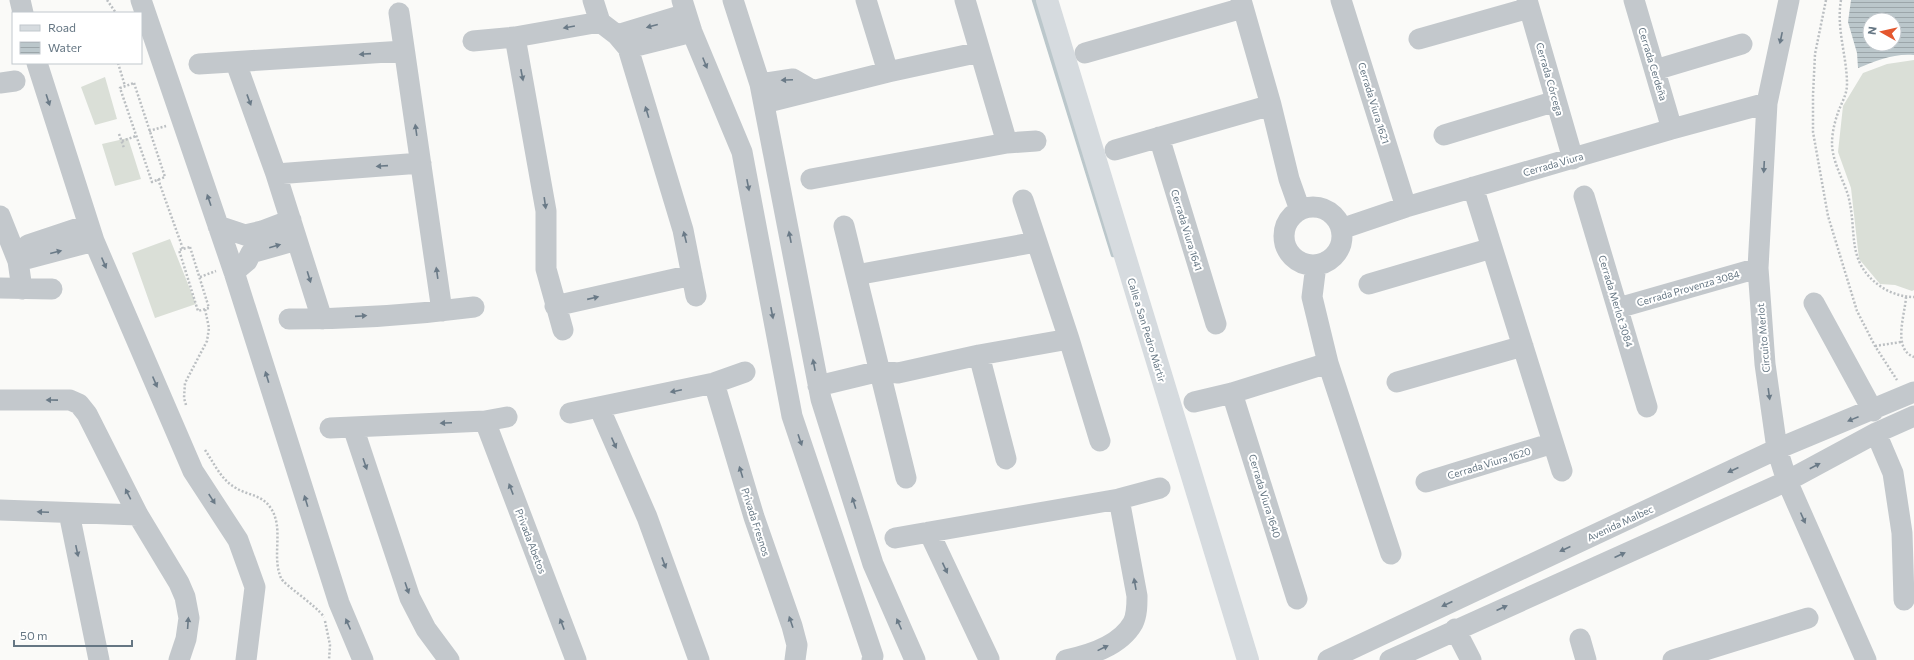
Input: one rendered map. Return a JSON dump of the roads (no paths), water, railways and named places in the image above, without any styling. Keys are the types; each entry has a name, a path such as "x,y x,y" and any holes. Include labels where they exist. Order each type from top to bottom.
{"main road":[{"name":"Calle a San Pedro Mártir","path":"1047,0 1248,660"}],"street":[{"path":"20,0 23,12"},
{"path":"141,0 234,272 339,603 363,660"},
{"path":"593,0 600,22 623,42 683,230 696,296"},
{"path":"733,0 762,93 819,393 873,564 915,660"},
{"path":"866,0 888,72"},
{"path":"965,0 1007,143"},
{"name":"Cerrada Viura 1621","path":"1341,0 1406,207"},
{"name":"Cerrada Cerdeña","path":"1634,0 1672,128"},
{"name":"Circuito Merlot","path":"1789,0 1767,103 1758,268 1765,364 1778,449 1787,481 1866,660"},
{"path":"1085,53 1242,4 1271,105 1289,180 1300,210"},
{"path":"1419,40 1528,4"},
{"name":"Cerrada Córcega","path":"1528,4 1573,159"},
{"path":"399,13 442,311"},
{"path":"623,42 687,15 742,152 792,416 873,656 872,660"},
{"path":"473,41 515,37 600,22"},
{"path":"515,37 544,192 546,211 546,269 555,306 563,330"},
{"path":"1655,70 1742,44"},
{"path":"199,64 236,63 404,51"},
{"path":"762,93 812,90 980,52"},
{"path":"236,63 276,174 322,319"},
{"path":"37,64 91,233 193,471 238,540 255,587 246,660"},
{"path":"1444,135 1556,101"},
{"name":"Cerrada Viura","path":"1341,229 1406,207 1573,159 1672,128 1767,103"},
{"path":"1115,150 1271,105"},
{"name":"Cerrada Viura 1641","path":"1159,137 1216,324"},
{"path":"811,179 1007,143 1036,141"},
{"path":"276,174 421,163"},
{"path":"1473,187 1562,470"},
{"name":"Cerrada Merlot 3084","path":"1584,196 1647,407"},
{"path":"1023,200 1069,339 1100,441"},
{"path":"1309,207 1320,208 1329,212 1336,219 1341,229 1341,240 1338,251 1330,259 1316,265 1309,265 1297,261 1288,253 1284,241 1284,229 1290,218 1300,210 1309,207"},
{"path":"0,216 16,255 22,289"},
{"path":"218,226 248,244 294,230"},
{"path":"844,226 856,275 887,376 906,478"},
{"path":"16,255 91,233"},
{"path":"856,275 1036,242"},
{"path":"234,272 247,261 248,244"},
{"path":"1369,284 1492,248"},
{"path":"1316,265 1312,297 1328,363 1391,554"},
{"name":"Cerrada Provenza 3084","path":"1618,308 1758,268"},
{"path":"555,306 692,275"},
{"path":"0,288 52,289"},
{"path":"1814,303 1873,411"},
{"path":"289,319 322,319 442,311 474,307"},
{"path":"819,393 979,355 1069,339"},
{"path":"1397,382 1523,346"},
{"path":"979,355 1006,459"},
{"path":"1194,402 1232,393 1328,363"},
{"path":"570,413 714,383 744,372"},
{"name":"Privada Fresnos","path":"714,383 754,517 792,626 797,645 794,660"},
{"name":"Cerrada Viura 1640","path":"1232,393 1297,600"},
{"name":"Avenida Malbec","path":"1328,660 1778,449 1911,394"},
{"path":"0,400 70,400 79,404 87,414 138,515 179,583 185,597 189,618 186,639 179,660"},
{"path":"599,407 647,517 699,660"},
{"path":"1390,660 1455,629 1787,481 1876,433 1914,416"},
{"path":"330,428 485,421 507,417"},
{"name":"Privada Abetos","path":"485,421 576,660"},
{"path":"353,427 410,598 426,629 449,660"},
{"path":"1876,433 1893,473 1902,532 1904,600"},
{"name":"Cerrada Viura 1620","path":"1426,482 1553,443"},
{"path":"895,538 1119,499 1160,488"},
{"path":"1066,660 1106,647 1124,634 1133,623 1137,609 1137,596 1119,499"},
{"path":"0,510 138,515"},
{"path":"69,513 99,660"},
{"path":"929,532 990,660"},
{"path":"1673,660 1808,618"},
{"path":"1455,629 1471,660"},
{"path":"1580,639 1586,660"}],"water":[{"path":"1851,0 1914,0 1914,55 1892,56 1858,68 1857,53 1848,22"}],"waterway":[{"path":"1034,0 1113,255"}]}
